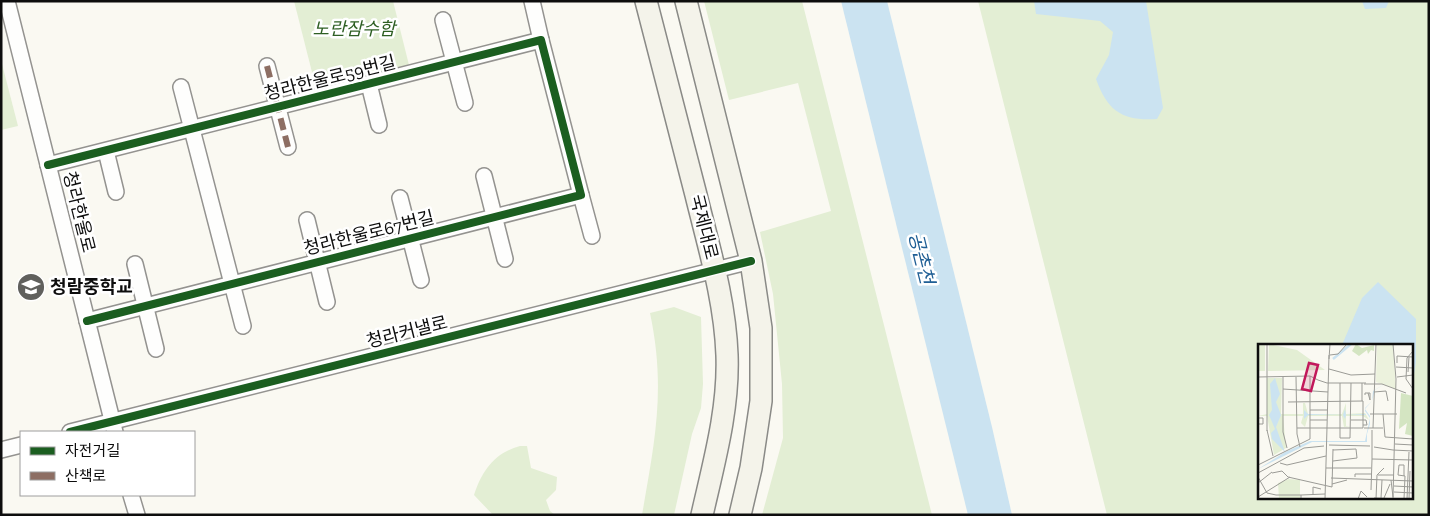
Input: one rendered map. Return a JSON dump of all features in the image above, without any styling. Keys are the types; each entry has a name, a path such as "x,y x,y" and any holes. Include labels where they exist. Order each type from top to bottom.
{"main road":[{"name":"국제대로","path":"646,1 715,270 724,317 726,380 721,431 702,515"},
{"path":"686,1 750,261 761,328 760,401 751,468 740,515"}],"street":[{"name":"청라한울로","path":"7,1 114,427"},
{"path":"532,1 592,236"},
{"path":"442,20 465,103"},
{"name":"청라한울로59번길","path":"48,165 541,40"},
{"path":"267,66 288,147"},
{"path":"369,84 379,125"},
{"path":"181,87 243,326"},
{"path":"106,151 116,192"},
{"path":"484,176 506,259"},
{"name":"청라한울로67번길","path":"87,321 581,195"},
{"path":"400,198 421,280"},
{"path":"307,220 327,302"},
{"name":"청라커낼로","path":"79,431 114,427 750,261"},
{"path":"135,264 156,349"},
{"path":"1,450 20,445"},
{"path":"132,496 137,515"}],"green space":[{"name":"노란잠수함","path":"294,1 393,1 409,65 316,88"},
{"path":"704,1 802,1 932,515 762,515 783,438 782,384 773,294 760,232 831,211 798,83 729,100"},
{"path":"978,1 1429,1 1429,515 1107,515"},
{"path":"1,60 18,126 1,130"},
{"path":"674,307 701,317 703,384 701,408 692,434 674,515 642,515 651,462 658,391 655,340 650,313"},
{"path":"520,446 527,446 531,468 557,477 556,490 546,500 550,511 555,515 493,515 474,495 481,478 490,464 503,453"}],"water":[{"name":"공촌천","path":"841,1 887,1 1012,515 968,515"},
{"path":"1034,1 1146,1 1163,108 1157,119 1135,118 1118,112 1112,107 1101,90 1096,79 1109,55 1113,32 1100,21 1036,14"},
{"path":"1362,1 1389,1 1386,8 1365,9"},
{"path":"1378,282 1416,319 1416,362 1412,387 1412,344 1342,344 1362,298"}],"marked path":[{"path":"267,66 288,147"}],"cycle path":[{"path":"48,165 541,40 581,195 87,321"},
{"path":"74,431 751,261"}],"place":[{"name":"청람중학교","path":"31,287"}]}
